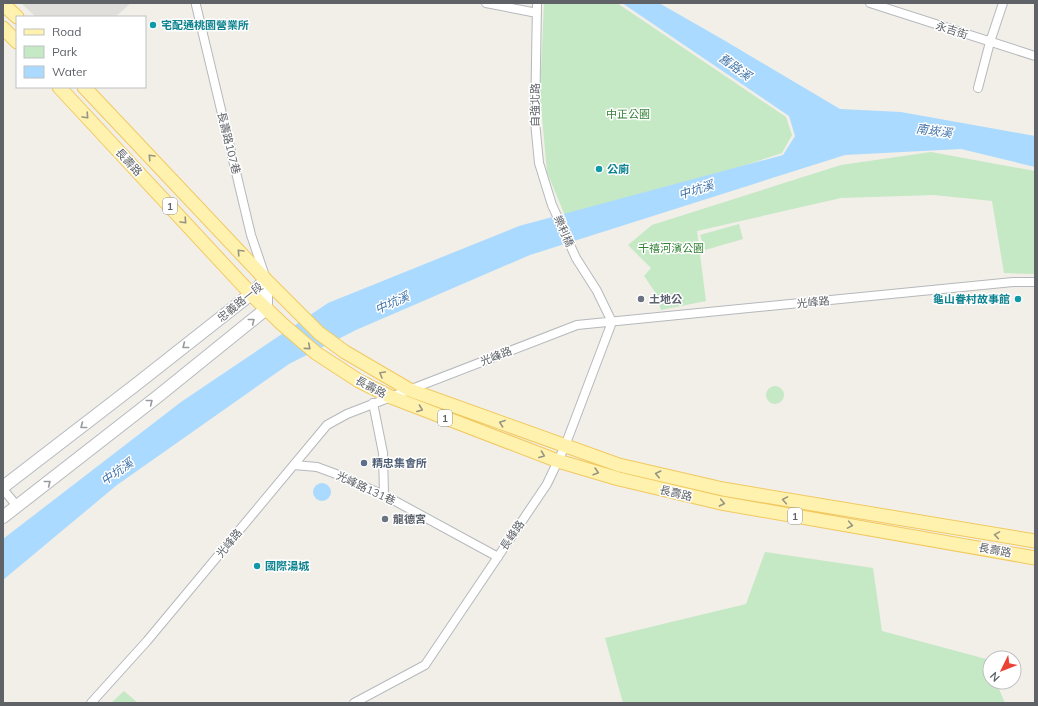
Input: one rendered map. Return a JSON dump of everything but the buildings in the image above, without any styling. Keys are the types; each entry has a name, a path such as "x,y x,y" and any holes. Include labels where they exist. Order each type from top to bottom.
{"main road":[{"path":"3,4 16,16"},
{"path":"3,28 16,41"},
{"name":"長壽路","path":"60,88 251,294 282,324 316,353 336,367 391,398 558,461 619,479 721,503 1035,558"},
{"name":"長壽路","path":"85,88 266,280 319,333 345,352 410,390 619,465 723,489 1035,541"},
{"name":"忠義路一段","path":"3,488 138,384 251,294 266,280"},
{"name":"忠義路一段","path":"3,517 157,397 266,309 266,280"},
{"path":"756,509 759,495"}],"street":[{"path":"486,3 537,14"},
{"name":"自強北路","path":"537,3 535,122 537,153 543,179 552,205"},
{"name":"永吉街","path":"870,3 1035,56"},
{"path":"978,88 990,42 1003,3"},
{"name":"長壽路107巷","path":"196,5 251,236 266,280"},
{"name":"樂利橋","path":"552,205 576,258 597,291 612,322"},
{"name":"光峰路","path":"91,703 147,641 327,425 347,414 577,324 612,322 1013,282 1035,282"},
{"name":"長峰路","path":"354,703 425,665 547,484 565,446 612,322"},
{"path":"373,403 383,453 384,495"},
{"name":"光峰路131巷","path":"294,465 317,467 384,495 498,557"},
{"path":"3,488 17,506"}],"shaded area":[{"path":"21,3 131,3 116,16 35,16"}],"green space":[{"name":"中正公園","path":"544,3 617,3 786,117 792,135 782,153 568,223 547,172 540,94"},
{"name":"千禧河濱公園","path":"931,152 1035,171 1035,274 1004,273 992,201 934,195 841,198 697,231 706,301 661,310 655,292 644,276 651,268 628,245 652,225 841,165"},
{"path":"739,224 743,239 705,250 700,235"},
{"path":"771,386 779,386 784,391 782,402 779,404 771,404 766,399 766,391"},
{"path":"765,552 873,568 882,631 982,658 982,690 999,690 1005,703 623,703 605,638 746,604"},
{"path":"124,691 138,703 111,703"}],"water":[{"path":"622,3 659,3 840,109 901,112 1035,136 1035,167 961,149 845,155 530,255 356,330 289,364 117,485 3,580 3,539 181,402 328,303 519,226 783,155 795,136 789,116"},
{"path":"322,483 328,486 331,492 328,498 322,501 316,498 313,492 316,486"}],"place":[{"name":"宅配通桃園營業所","path":"153,25"},
{"name":"公廁","path":"599,169"},
{"name":"土地公","path":"641,299"},
{"name":"龜山眷村故事館","path":"1018,299"},
{"name":"精忠集會所","path":"364,463"},
{"name":"龍德宮","path":"385,519"},
{"name":"國際湯城","path":"257,566"}],"water label":[{"name":"舊路溪","path":"735,67"},
{"name":"南崁溪","path":"934,131"},
{"name":"中坑溪","path":"696,190"},
{"name":"中坑溪","path":"392,303"},
{"name":"中坑溪","path":"117,472"}]}
